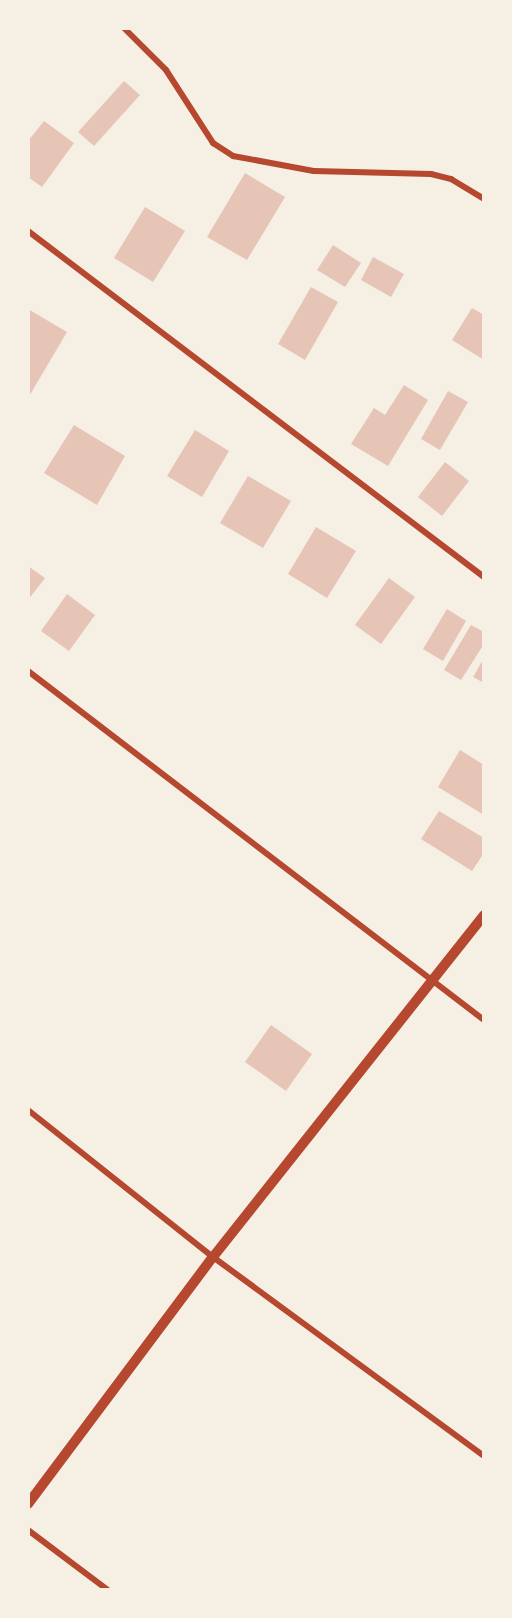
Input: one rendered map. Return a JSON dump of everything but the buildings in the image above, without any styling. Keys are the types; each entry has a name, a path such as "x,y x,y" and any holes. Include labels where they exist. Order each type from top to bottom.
{"street":[{"path":"124,28 166,70 213,143 233,156 314,171 431,174 451,179 483,199"},
{"path":"28,231 483,577"},
{"path":"28,671 483,1020"},
{"path":"28,1504 213,1257 483,915"},
{"path":"28,1110 213,1257 483,1456"},
{"path":"28,1530 108,1590"}]}
